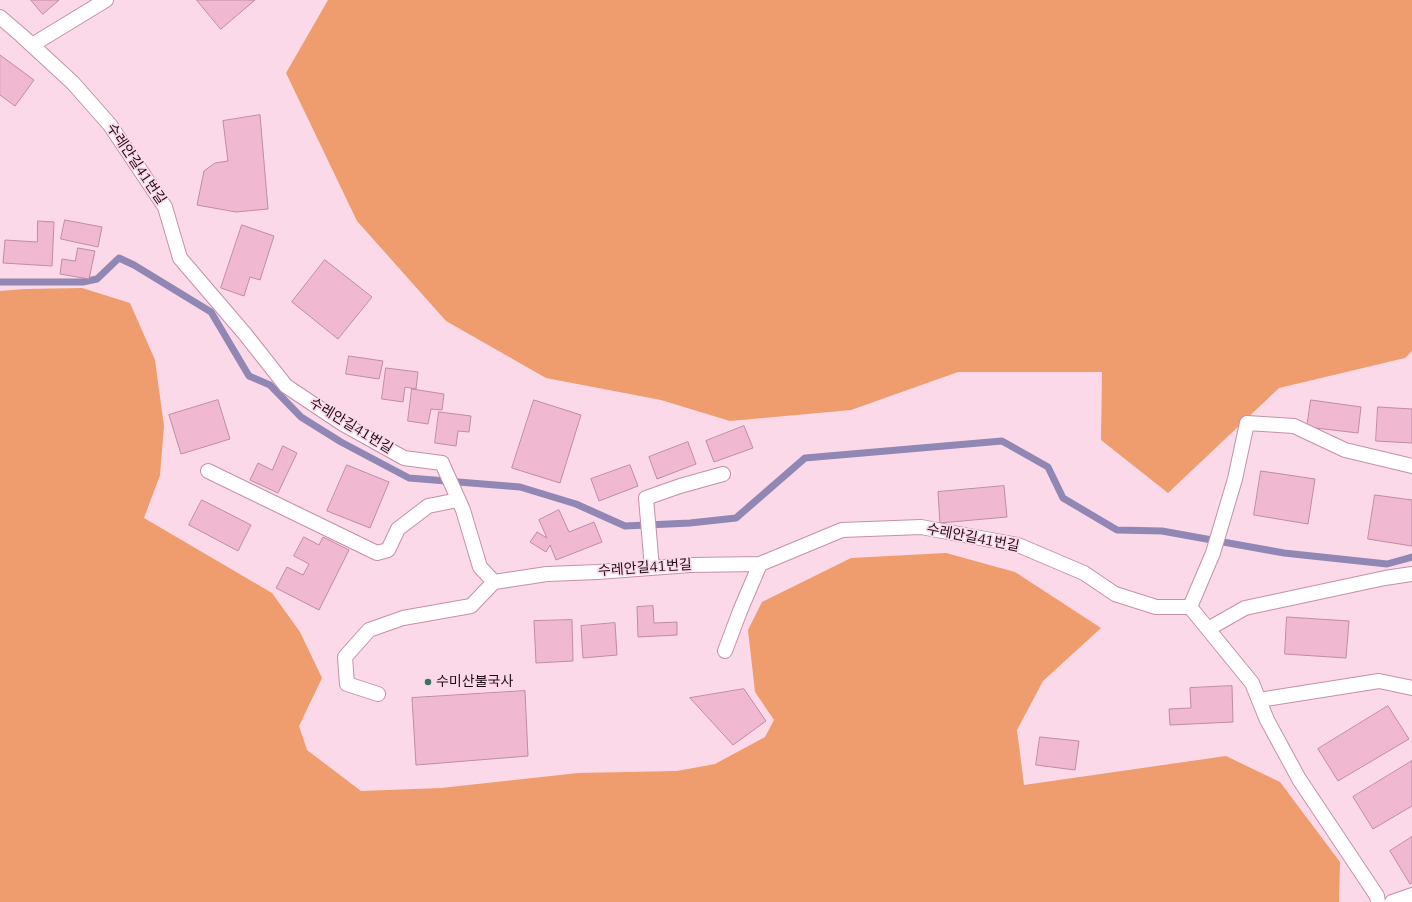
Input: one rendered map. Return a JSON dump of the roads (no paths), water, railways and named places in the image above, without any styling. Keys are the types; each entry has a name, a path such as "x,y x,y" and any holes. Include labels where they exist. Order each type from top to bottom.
{"lane":[{"path":"32,46 106,0"},
{"name":"수레안길41번길","path":"0,17 73,83 110,125 165,207 180,258 286,386 343,424 404,458 442,463 463,510 480,567 494,582 547,574 598,572 690,565 760,564 842,530 921,527 1018,545 1084,573 1115,594 1156,607 1190,607"},
{"path":"1378,902 1377,896 1300,779 1268,720 1252,682 1190,607 1213,551 1235,479 1247,423 1294,426 1345,450 1412,466"},
{"path":"208,471 377,554 388,550 398,529 428,506 456,495"},
{"path":"652,568 646,498 680,486 723,474"},
{"path":"725,651 760,564"},
{"path":"1208,629 1245,608 1385,578 1412,574"},
{"path":"378,694 347,684 345,657 369,630 403,618 471,606 494,582"},
{"path":"1259,700 1379,681 1412,688"},
{"path":"1392,902 1412,895"}],"waterway":[{"path":"0,282 83,282 97,279 119,258 134,265 211,312 249,376 270,385 301,417 341,442 409,478 520,487 576,504 625,526 690,523 736,518 805,458 1002,441 1048,467 1063,498 1117,530 1162,531 1284,553 1387,564 1412,557"}],"place":[{"name":"수미산불국사","path":"428,682"}]}
